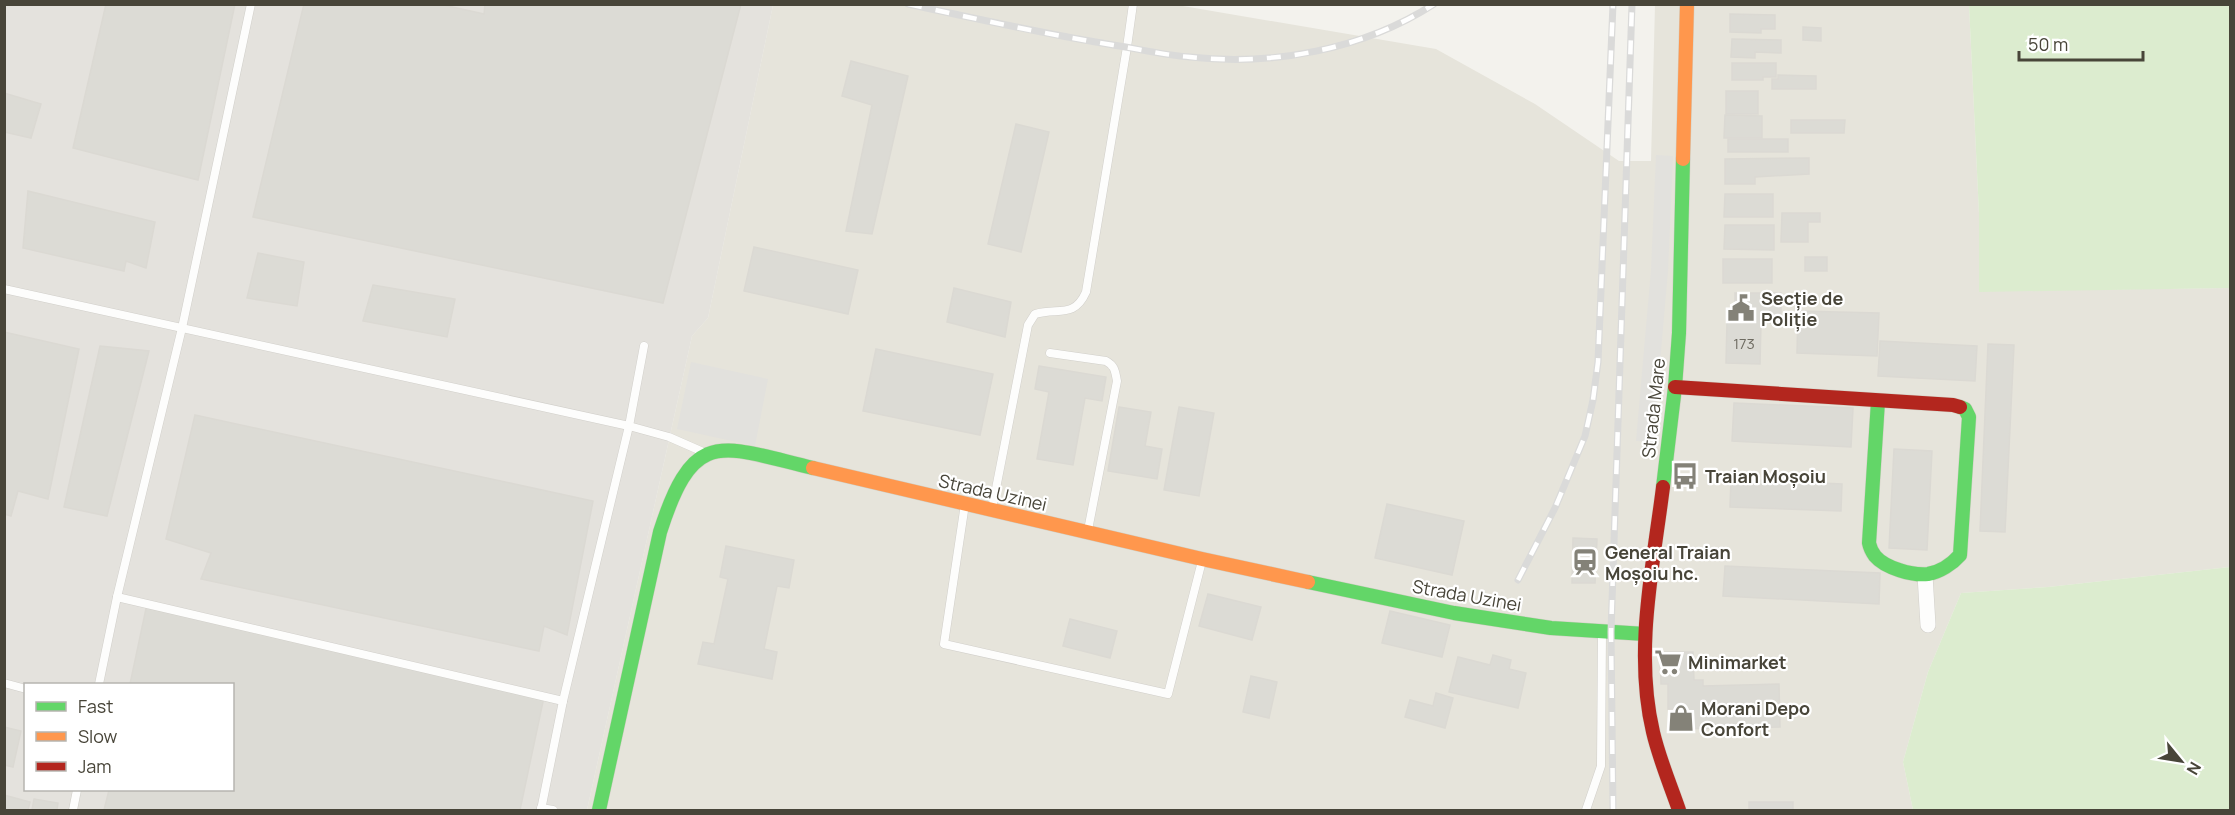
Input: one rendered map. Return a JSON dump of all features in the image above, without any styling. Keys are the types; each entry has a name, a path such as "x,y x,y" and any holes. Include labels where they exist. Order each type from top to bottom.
{"street":[{"name":"Strada Mare","path":"1679,810 1653,733 1648,702 1645,634 1675,387 1681,283 1687,4"},
{"path":"1675,387 1953,405 1965,409 1969,417 1960,555 1952,565 1926,575 1898,569 1879,560 1871,551 1869,543 1878,401"},
{"name":"Strada Uzinei","path":"705,453 731,449 1087,533 1454,613 1551,628 1645,634"},
{"path":"599,810 660,532 671,500 685,472 705,453"},
{"path":"1926,575 1928,625"}],"lane":[{"path":"99,683 117,597 182,327 251,4"},
{"path":"991,510 1028,325 1035,314 1046,310 1069,311 1080,304 1086,292 1133,4"},
{"path":"4,289 629,426 669,437 705,453"},
{"path":"553,810 541,809 563,701 629,426 644,346"},
{"path":"1050,353 1106,361 1113,365 1115,370 1117,381 1087,533"},
{"path":"965,504 944,644 1168,694 1202,559"},
{"path":"117,597 563,701"},
{"path":"1586,810 1601,766 1602,632"},
{"path":"4,683 24,688"},
{"path":"73,810 77,791"}],"shaded area":[{"path":"5,5 773,5 708,318 692,336 587,810 5,810"},
{"path":"773,5 1177,5 1436,49 1535,104 1619,161 1651,161 1655,5 1969,5 1979,214 1979,291 2230,288 2230,567 2048,587 1961,593 1928,672 1903,762 1913,810 587,810 692,336 708,318"},
{"path":"1656,155 1673,156 1668,271 1653,442 1636,441 1651,270"},
{"path":"691,362 768,379 755,446 677,429"}],"green space":[{"path":"1969,5 2230,5 2230,288 1979,292 1979,214"},
{"path":"2230,567 2230,810 1913,810 1903,762 1928,672 1961,593 2048,587"}],"building":[{"path":"106,4 235,4 198,180 73,148"},
{"path":"304,4 439,4 484,14 485,4 741,4 663,303 253,217"},
{"path":"1730,14 1775,15 1775,29 1761,29 1761,33 1730,32"},
{"path":"1803,27 1821,28 1821,41 1803,40"},
{"path":"1732,39 1781,40 1781,53 1755,52 1755,58 1731,57"},
{"path":"851,61 908,76 872,234 846,231 872,105 842,96"},
{"path":"1732,63 1776,63 1776,77 1763,77 1763,80 1732,80"},
{"path":"1778,75 1816,76 1816,89 1772,89 1772,79 1778,79"},
{"path":"1726,91 1758,91 1758,114 1726,114"},
{"path":"4,93 41,104 31,138 4,132"},
{"path":"1725,115 1762,116 1762,138 1724,138"},
{"path":"1791,120 1845,120 1844,133 1791,133"},
{"path":"1016,124 1049,132 1021,252 988,244"},
{"path":"1728,139 1788,139 1788,152 1728,152"},
{"path":"1809,158 1809,174 1755,177 1755,184 1725,184 1725,159"},
{"path":"28,191 155,222 146,268 126,261 124,271 23,248"},
{"path":"1725,194 1773,194 1773,217 1724,217"},
{"path":"1782,213 1820,213 1820,222 1808,222 1808,242 1781,242"},
{"path":"1725,225 1774,225 1774,250 1724,249"},
{"path":"754,247 858,270 848,314 744,291"},
{"path":"258,253 304,262 297,306 247,298"},
{"path":"1805,257 1827,257 1827,271 1805,271"},
{"path":"1723,259 1772,259 1772,283 1723,283"},
{"path":"373,285 455,299 447,337 363,321"},
{"path":"954,288 1011,302 1005,337 947,322"},
{"path":"1735,293 1781,293 1781,323 1761,323 1760,364 1726,363 1727,322 1735,322"},
{"path":"1798,311 1879,313 1877,356 1797,353"},
{"path":"4,332 79,349 48,499 18,491 11,516 4,514"},
{"path":"1880,341 1977,346 1975,381 1878,376"},
{"path":"1988,344 2014,345 2005,532 1980,531"},
{"path":"100,346 149,351 107,516 64,507"},
{"path":"876,349 993,374 980,435 863,411"},
{"path":"1039,366 1106,377 1102,401 1085,398 1073,465 1037,459 1049,392 1035,389"},
{"path":"1734,403 1853,408 1851,447 1732,441"},
{"path":"1119,407 1151,412 1145,446 1162,449 1157,479 1108,471"},
{"path":"1179,407 1214,413 1199,496 1164,490"},
{"path":"195,415 593,501 567,635 544,626 539,651 201,579 211,553 166,539"},
{"path":"1894,449 1932,451 1927,550 1889,548"},
{"path":"1731,479 1842,484 1841,511 1730,507"},
{"path":"1387,504 1464,521 1452,575 1375,558"},
{"path":"1573,538 1597,539 1595,583 1572,583"},
{"path":"726,546 794,560 789,588 777,586 764,649 777,652 772,679 698,664 703,642 714,644 728,579 720,577"},
{"path":"1725,566 1880,573 1879,604 1723,596"},
{"path":"1208,594 1261,607 1252,640 1199,626"},
{"path":"147,604 544,697 520,810 104,810 109,791 234,791 234,683 130,683"},
{"path":"1390,611 1450,625 1442,657 1382,643"},
{"path":"1070,619 1117,631 1110,658 1063,646"},
{"path":"1660,652 1693,652 1694,680 1703,680 1703,686 1779,684 1780,727 1675,729 1675,709 1668,709 1668,684 1661,684"},
{"path":"1493,655 1511,660 1509,669 1526,673 1518,708 1449,692 1458,657 1490,665"},
{"path":"1251,676 1277,682 1269,718 1243,712"},
{"path":"1436,693 1453,698 1445,728 1405,717 1410,700 1433,706"},
{"path":"4,727 21,731 13,767 4,765"},
{"path":"4,795 30,802 28,810 4,810"},
{"path":"34,799 58,803 57,810 32,810"},
{"path":"1749,802 1793,802 1793,810 1749,810"}],"railway":[{"path":"908,4 1087,41 1171,55 1221,59 1285,56 1347,43 1377,33 1434,4"},
{"path":"1518,580 1555,508 1585,436 1593,400 1598,362 1613,4"},
{"path":"1613,810 1611,632 1632,4"}],"traffic: fast":[{"path":"1663,487 1679,333 1683,159"},
{"path":"1878,401 1869,545 1875,556 1885,564 1915,574 1932,573 1950,564 1960,555 1969,417 1965,409 1960,407"},
{"path":"599,810 660,532 685,474 699,459 714,452 733,451 813,468"},
{"path":"1308,582 1454,613 1551,628 1645,634"}],"traffic: slow":[{"path":"1683,159 1687,4"},
{"path":"813,468 1308,582"}],"traffic: jam":[{"path":"1675,387 1960,407"},
{"path":"1663,487 1650,579 1645,671 1653,732 1679,810"}],"place":[{"name":"Secție de Poliție","path":"1741,308"},
{"name":"Traian Moșoiu","path":"1685,476"},
{"name":"General Traian Moșoiu hc.","path":"1585,562"},
{"name":"Minimarket","path":"1668,662"},
{"name":"Morani Depo Confort","path":"1681,718"}]}
